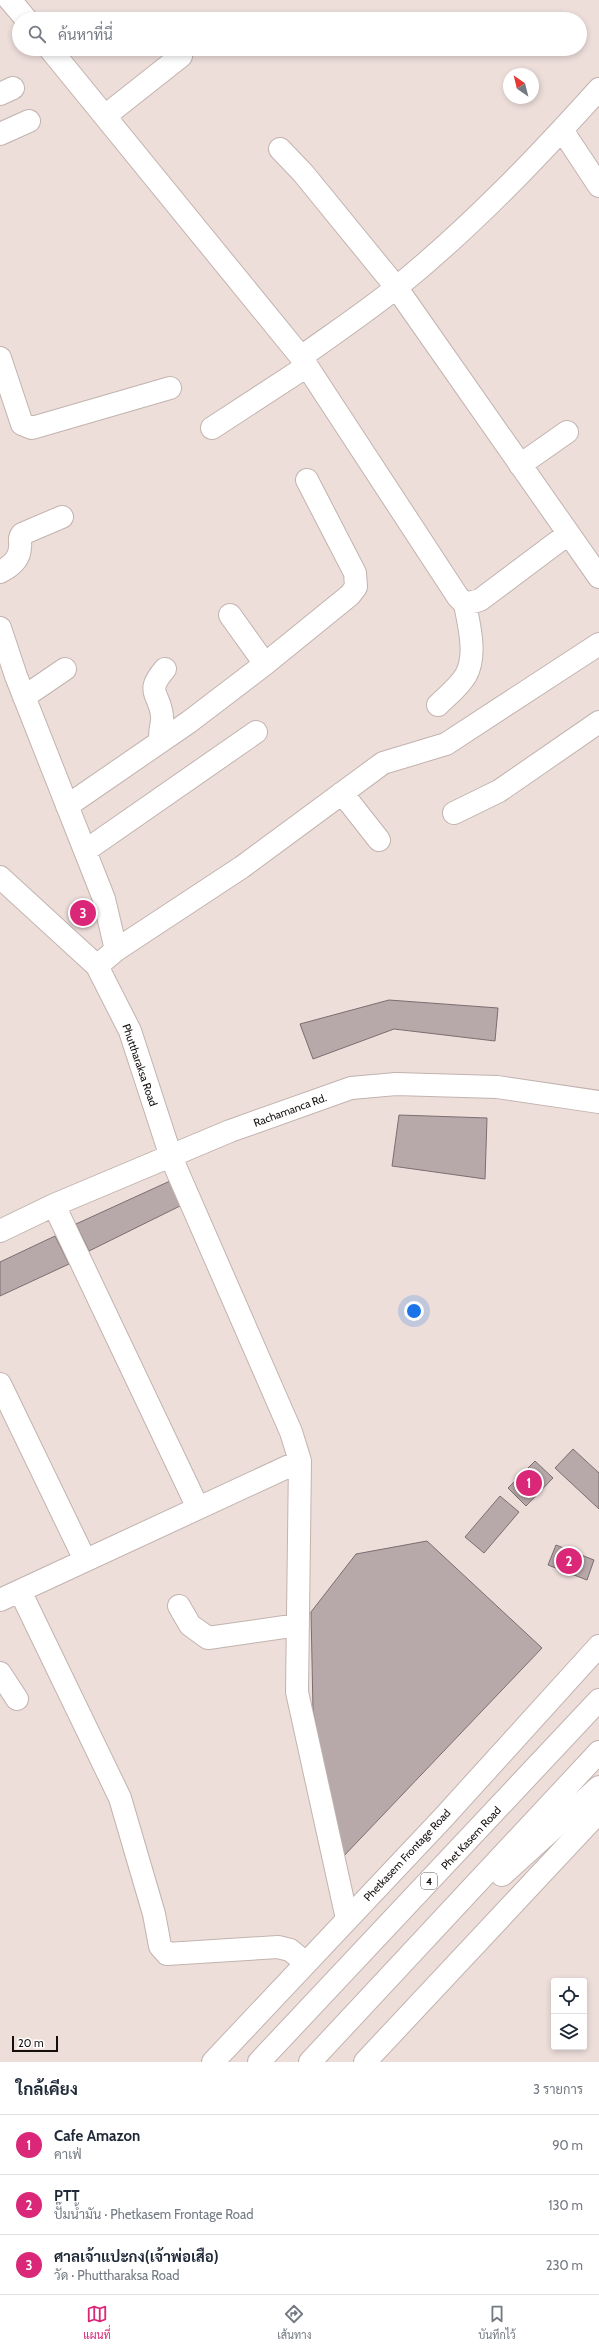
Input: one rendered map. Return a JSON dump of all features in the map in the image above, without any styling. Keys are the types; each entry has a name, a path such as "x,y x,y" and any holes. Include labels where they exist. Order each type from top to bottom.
{"main road":[{"path":"10,0 20,12"},
{"path":"56,56 304,362 458,597 466,604 471,638 466,674 459,684 438,705"},
{"path":"105,116 181,56"},
{"path":"212,428 304,362 396,287 460,232 562,130 599,90"},
{"path":"0,134 29,121"},
{"path":"562,130 599,186"},
{"path":"280,149 303,173 396,287 599,577"},
{"path":"0,358 22,424 26,427 32,428 170,388"},
{"path":"520,464 567,432"},
{"path":"67,806 161,741 265,664 350,595 356,587 355,572 306,480"},
{"path":"0,572 7,568 18,556 20,537 22,534 62,517"},
{"path":"466,604 480,600 568,534"},
{"path":"230,615 265,664"},
{"path":"0,628 24,697 104,899 116,950"},
{"path":"97,966 116,950 242,867 384,763 446,744 599,644"},
{"path":"24,697 65,669"},
{"path":"161,741 159,734 162,716 154,690 158,677 165,669"},
{"path":"454,813 504,788 599,722"},
{"path":"85,851 256,732"},
{"path":"342,793 379,840"},
{"name":"Phuttharaksa Road","path":"0,877 97,966 130,1032 171,1157 273,1387 300,1461"},
{"name":"Rachamanca Rd.","path":"0,1231 54,1205 171,1157 280,1113 351,1088 396,1084 497,1087 599,1102"},
{"path":"54,1205 198,1508"},
{"path":"0,1384 86,1560"},
{"path":"0,1600 300,1461 297,1692 347,1919"},
{"path":"20,1591 120,1798 154,1914 160,1948 167,1954 278,1947 290,1950 306,1963"},
{"path":"179,1606 190,1625 208,1638 298,1626"},
{"name":"Phetkasem Frontage Road","path":"213,2062 443,1818 599,1646"},
{"path":"0,1673 17,1700"},
{"name":"Phet Kasem Road","path":"259,2062 599,1700"},
{"path":"310,2062 599,1752"},
{"path":"462,1899 478,1897 599,1787"},
{"path":"365,2062 599,1812"}],"building":[{"path":"389,1000 498,1008 495,1041 394,1029 313,1059 300,1024"},
{"path":"399,1115 487,1118 485,1179 392,1166"},
{"path":"170,1181 182,1205 89,1251 76,1224"},
{"path":"55,1236 69,1264 0,1296 0,1262"},
{"path":"573,1449 599,1473 599,1509 555,1468"},
{"path":"535,1461 553,1478 526,1506 508,1488"},
{"path":"500,1496 519,1512 484,1553 465,1537"},
{"path":"427,1541 542,1648 340,1860 313,1710 311,1612 356,1554"},
{"path":"556,1545 594,1560 587,1580 548,1565"}],"place":[{"name":"ศาลเจ้าแปะกง(เจ้าพ่อเสือ)","path":"83,913"},
{"name":"Cafe Amazon","path":"529,1483"},
{"name":"PTT","path":"569,1561"}]}
